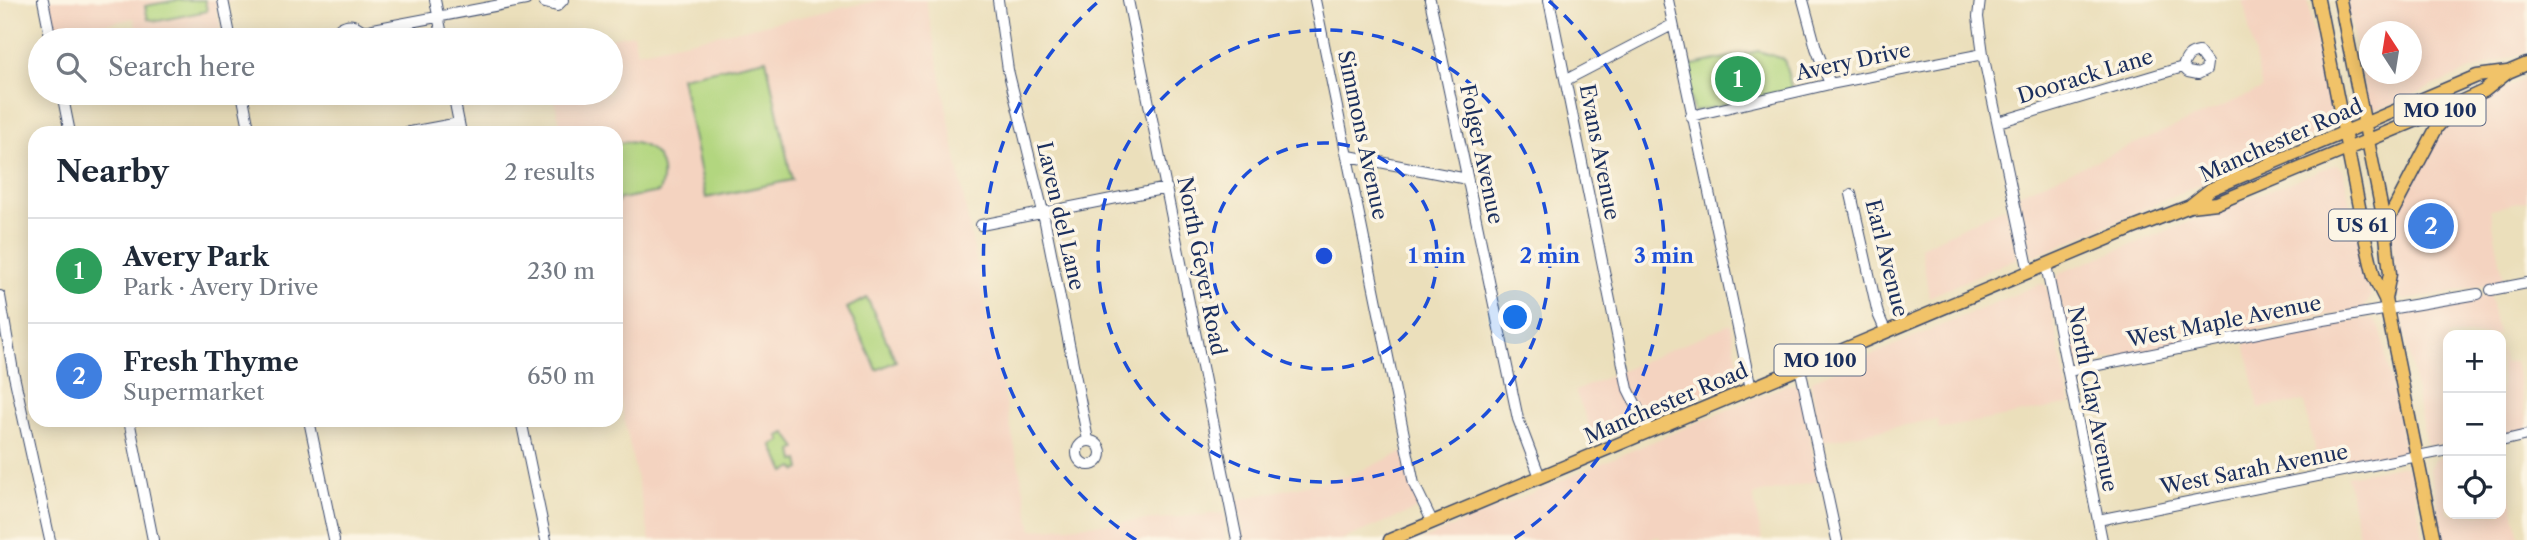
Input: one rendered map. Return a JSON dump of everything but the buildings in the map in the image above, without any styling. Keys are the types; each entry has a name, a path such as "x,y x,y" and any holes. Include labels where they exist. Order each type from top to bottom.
{"main road":[{"name":"US 61","path":"2318,0 2374,277 2387,305 2434,540"},
{"name":"US 61","path":"2340,0 2385,226 2390,274 2387,305"},
{"name":"Manchester Road","path":"2190,206 2211,189 2344,132 2477,76 2508,72 2527,64"},
{"name":"Manchester Road","path":"1390,540 2190,206 2217,203 2458,103 2484,91 2508,72"},
{"path":"2385,226 2437,127 2458,103"}],"street":[{"path":"43,0 49,28"},
{"path":"223,0 229,28"},
{"path":"435,0 440,28"},
{"path":"391,28 438,16 526,0"},
{"path":"544,0 545,3 557,6 563,0"},
{"name":"Laven del Lane","path":"998,0 1008,70 1043,212 1088,440"},
{"name":"North Geyer Road","path":"1128,0 1237,540"},
{"name":"Simmons Avenue","path":"1315,0 1414,484 1432,521"},
{"name":"Folger Avenue","path":"1430,0 1518,419 1540,477"},
{"name":"Evans Avenue","path":"1549,0 1628,389 1649,431"},
{"path":"1668,0 1751,389"},
{"path":"1803,0 1815,48 1830,85"},
{"path":"1980,0 1978,17 1983,54 2029,272"},
{"path":"340,28 347,23 355,28"},
{"path":"1566,80 1672,25"},
{"name":"Avery Drive","path":"1691,116 1983,54"},
{"name":"Doorack Lane","path":"1998,122 2183,67"},
{"path":"64,105 69,126"},
{"path":"244,105 249,126"},
{"path":"455,105 460,126"},
{"path":"1349,156 1467,180"},
{"path":"981,225 1167,188"},
{"name":"Earl Avenue","path":"1851,194 1878,314 1886,332"},
{"name":"North Clay Avenue","path":"2046,265 2102,540"},
{"path":"2491,290 2527,283"},
{"name":"West Maple Avenue","path":"2068,371 2387,305 2478,294"},
{"path":"0,296 13,371 50,540"},
{"path":"1801,368 1837,540"},
{"path":"130,427 153,540"},
{"path":"310,427 334,540"},
{"path":"522,427 546,540"},
{"path":"2506,439 2527,436"},
{"name":"West Sarah Avenue","path":"2098,520 2443,451"}],"shaded area":[{"path":"47,0 235,0 216,4 221,28 136,28 134,18 87,28 53,28"},
{"path":"880,0 926,0 1032,530 1225,513 1225,540 650,540 623,414 623,126 560,126 556,105 623,105 623,36 633,34 637,52"},
{"path":"2243,0 2308,0 2331,116 2329,129 2036,256 2032,255 2018,194 2262,89"},
{"path":"2346,0 2527,0 2527,52 2468,71 2385,107 2372,110 2367,104 2363,84 2422,84 2422,21 2359,21 2359,64"},
{"path":"2527,78 2527,201 2490,209 2504,282 2402,300 2399,295 2392,224 2439,134 2466,105"},
{"path":"2336,164 2343,170 2370,289 2371,297 2364,309 2075,365 2072,361 2058,275"},
{"path":"2005,207 2017,258 1929,297 1921,247"},
{"path":"2043,284 2047,287 2070,404 1939,429 1937,419 1822,441 1812,380"},
{"path":"2490,294 2497,330 2443,330 2443,445 2428,445 2425,440 2402,317 2411,309"},
{"path":"2369,318 2374,320 2381,330 2404,450 2397,456 2319,472 2304,401 2259,408 2245,343"},
{"path":"1730,324 1741,378 1595,439 1575,391"},
{"path":"2515,361 2527,429 2506,434 2506,363"},
{"path":"1786,385 1800,386 1818,481 1753,495 1762,540 1660,540 1659,536 1648,540 1421,540"},
{"path":"1403,452 1419,504 1415,510 1341,540 1246,540 1236,500 1349,476"},
{"path":"2443,457 2443,519 2506,519 2506,471 2519,540 2444,540 2430,469 2434,460"},
{"path":"2406,466 2412,476 2424,540 2360,540 2347,476"}],"green space":[{"path":"177,0 205,0 207,11 158,21 148,19 145,6"},
{"path":"1758,51 1784,59 1792,90 1693,112 1684,67"},
{"path":"766,59 792,180 706,198 681,77"},
{"path":"623,143 645,146 657,157 662,173 659,192 623,198"},
{"path":"867,298 896,361 877,370 847,308"},
{"path":"786,433 797,448 793,451 795,461 799,460 801,469 797,471 794,467 785,472 772,445 781,441 779,436"}],"place":[{"name":"Avery Park","path":"1738,79"},
{"name":"Fresh Thyme","path":"2431,226"}]}
